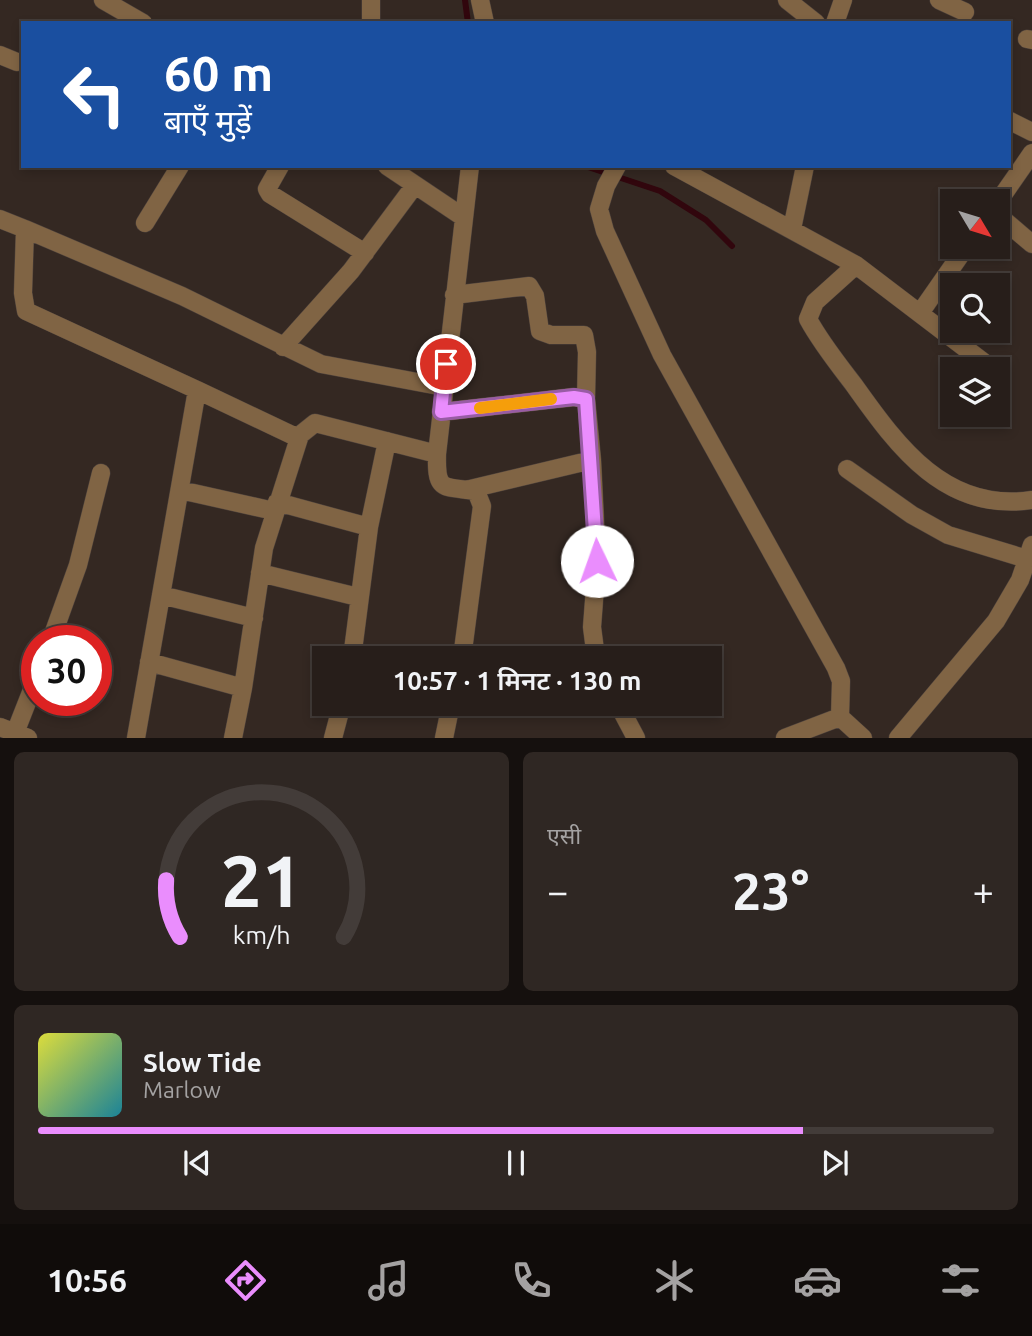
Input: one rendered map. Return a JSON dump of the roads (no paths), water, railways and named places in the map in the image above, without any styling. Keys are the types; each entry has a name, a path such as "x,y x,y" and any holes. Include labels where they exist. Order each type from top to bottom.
{"street":[{"path":"371,0 371,21"},
{"path":"480,0 485,21"},
{"path":"787,0 813,21"},
{"path":"836,21 843,0"},
{"path":"939,0 965,12"},
{"path":"113,2 140,21"},
{"path":"0,55 17,62"},
{"path":"1011,122 1032,132"},
{"path":"1007,189 1032,153"},
{"path":"145,223 179,168"},
{"path":"279,168 268,183 270,194 365,254"},
{"path":"390,168 463,217"},
{"path":"464,646 482,506 476,491 449,490 442,485 436,478 436,454 470,168"},
{"path":"616,168 606,186 599,209 605,231 662,355 836,668 841,681 839,717"},
{"path":"678,168 856,265 977,357"},
{"path":"793,229 805,168"},
{"path":"283,347 365,254 415,185"},
{"path":"0,219 182,296 283,347 332,367 444,387"},
{"path":"1010,225 1032,244"},
{"path":"24,229 23,293 26,311 288,433 300,435"},
{"path":"920,313 958,259"},
{"path":"856,265 816,302 808,319 886,430 915,462 966,494 996,502 1032,500"},
{"path":"454,295 529,286 535,296 540,331 551,335 584,335 597,561 592,634 594,646"},
{"path":"136,737 197,390"},
{"path":"441,412 574,397 586,399"},
{"path":"233,737 260,573 276,507 300,435 315,423 436,454"},
{"path":"353,646 369,527 387,441"},
{"path":"466,490 592,460"},
{"path":"848,468 912,515 948,535 1029,552 1011,600 898,737"},
{"path":"56,625 75,574 101,473"},
{"path":"180,490 369,527"},
{"path":"260,573 358,597"},
{"path":"162,595 254,618"},
{"path":"149,662 243,688"},
{"path":"14,732 21,715"},
{"path":"333,737 339,716"},
{"path":"444,737 448,716"},
{"path":"625,716 636,737"},
{"path":"785,737 839,717"},
{"path":"839,717 863,737"}],"waterway":[{"path":"465,0 468,21"},
{"path":"591,168 660,191 706,220 732,246"}]}
